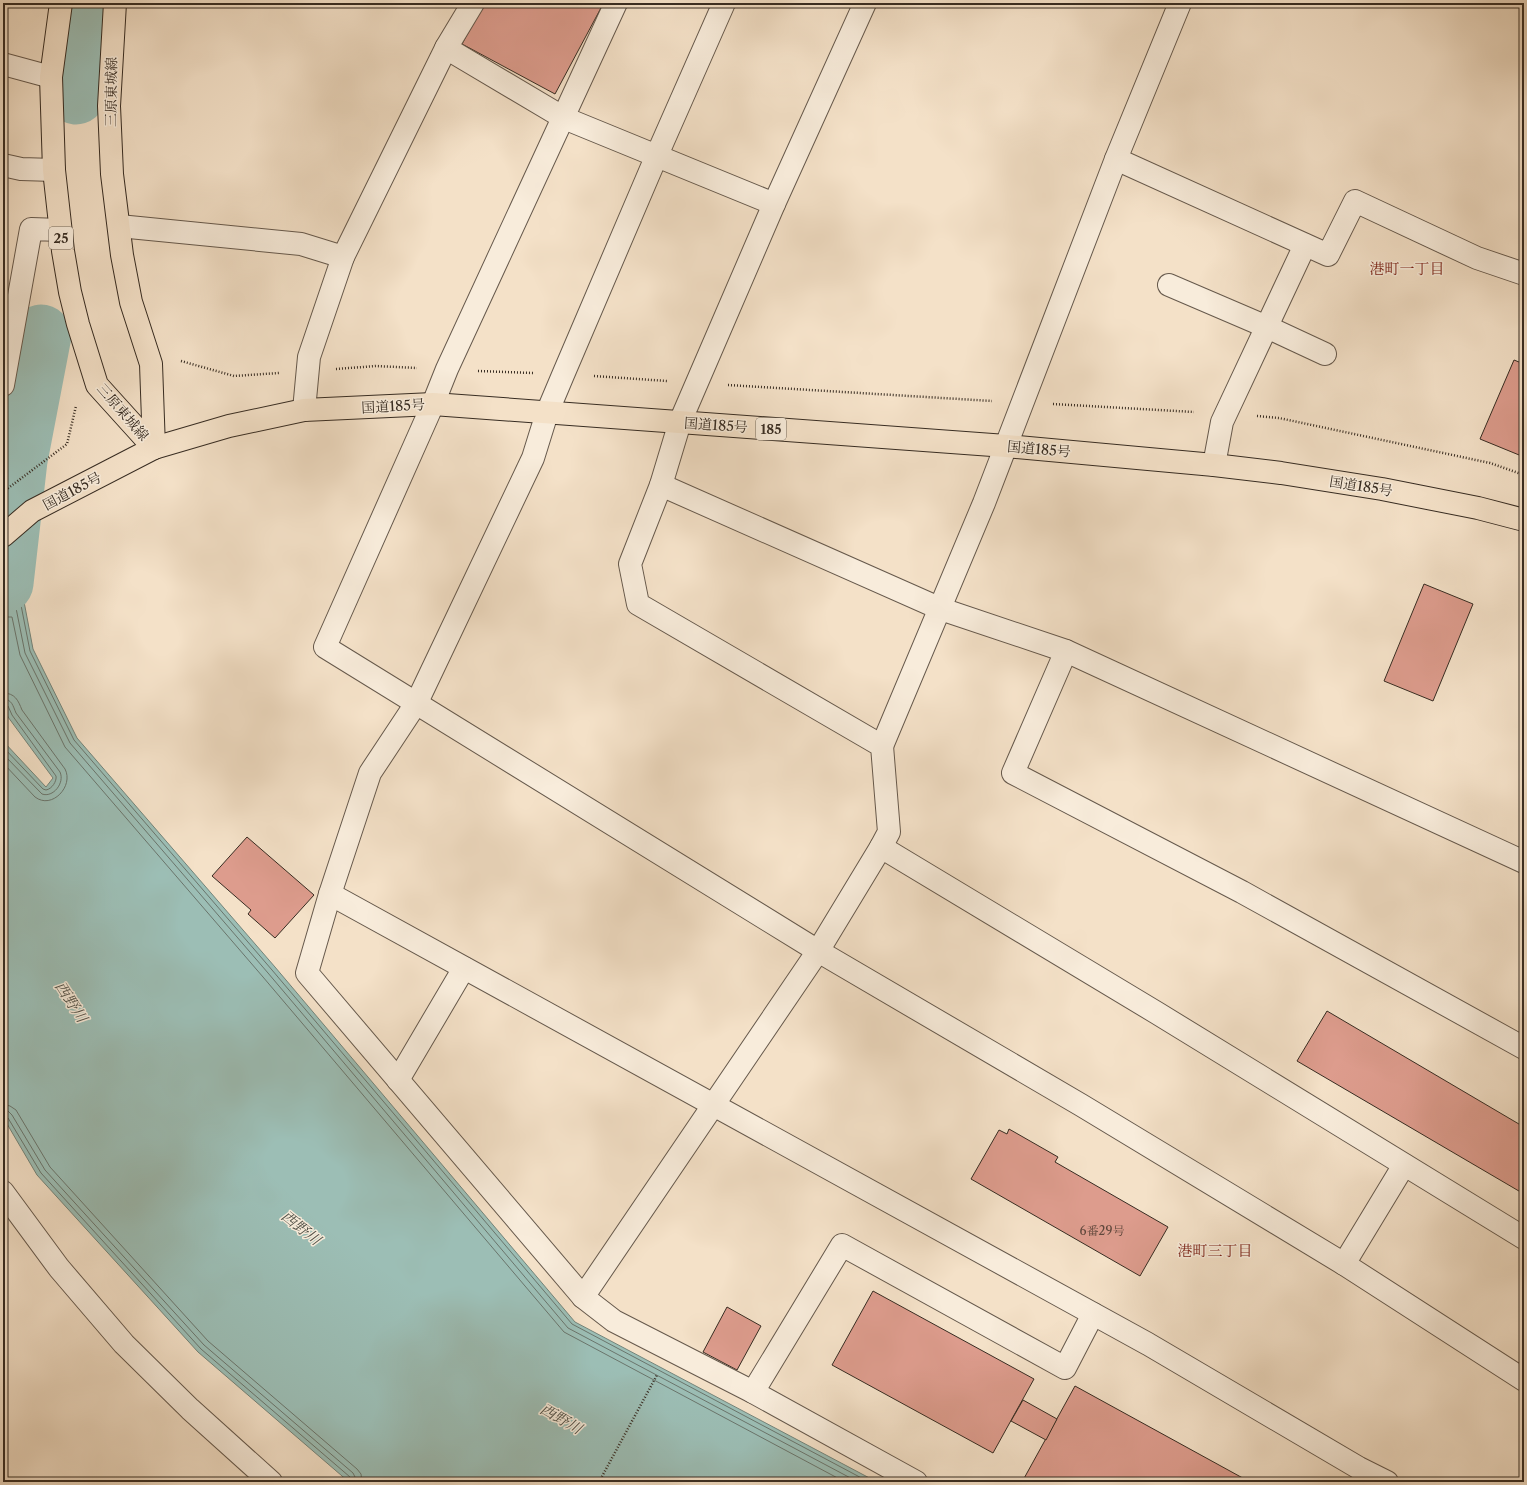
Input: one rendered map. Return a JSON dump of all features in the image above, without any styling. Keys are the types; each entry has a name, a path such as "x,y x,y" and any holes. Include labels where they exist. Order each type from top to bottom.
{"main road":[{"name":"三原東城線","path":"61,3 50,77 54,170 60,230 70,292 78,324 97,385 154,448"},
{"name":"三原東城線","path":"115,3 110,106 112,174 122,255 130,302 151,364 154,448"},
{"name":"国道185号","path":"3,536 32,511 154,448 229,426 304,410 433,404 1006,446 1214,464 1382,489 1478,508 1524,520"}],"street":[{"path":"304,410 309,357 344,257 446,48 473,3"},
{"path":"616,3 447,369 433,404 325,647 818,951 1081,1105 1344,1264 1524,1380"},
{"path":"724,3 562,375 547,413 533,458 416,702 370,773 330,894 307,973 583,1297 614,1321 754,1392 916,1482"},
{"path":"865,3 774,204 680,422 661,485 630,564 638,604 882,746"},
{"path":"583,1297 818,951 889,832 882,746 984,504 1116,159 1180,3"},
{"path":"446,48 564,118 774,204"},
{"path":"3,64 50,77"},
{"path":"1116,159 1328,255 1355,201 1478,258 1524,274"},
{"path":"3,165 21,169 54,170"},
{"path":"119,226 301,244 344,257"},
{"path":"3,385 31,229 60,230"},
{"path":"1214,464 1222,422 1305,245"},
{"path":"1169,285 1267,327 1325,354"},
{"path":"661,485 941,608 1066,651 1524,862"},
{"path":"1066,651 1013,773 1242,892 1524,1048"},
{"path":"881,847 1157,1013 1524,1238"},
{"path":"330,894 1148,1344 1355,1475 1387,1482"},
{"path":"398,1080 464,968"},
{"path":"1344,1264 1404,1165"},
{"path":"3,1192 59,1268 124,1344 190,1409 271,1482"},
{"path":"754,1392 842,1245 1065,1368 1093,1314"}],"path":[{"path":"151,364 171,358 234,376 376,366 447,369 1279,418 1490,463 1524,475"},
{"path":"3,492 67,444 79,393 97,385"},
{"path":"599,1482 658,1374"}],"water":[{"name":"西野川","path":"22,591 33,649 77,738 275,967 575,1322 877,1482 349,1482 198,1352 37,1175 3,1117 3,741 46,787 53,778 8,717 3,703 3,603"}],"building":[{"path":"484,3 597,3 602,6 555,94 462,44"},
{"path":"1514,360 1524,364 1524,457 1480,439"},
{"path":"1424,584 1473,604 1433,701 1384,681"},
{"path":"247,837 314,895 275,938 248,914 251,910 212,876"},
{"path":"1327,1011 1524,1127 1524,1194 1297,1061"},
{"path":"1009,1129 1058,1157 1055,1162 1168,1227 1140,1276 971,1179 999,1130 1007,1134"},
{"path":"873,1291 1034,1379 993,1453 832,1365"},
{"path":"727,1307 761,1326 737,1370 703,1352"},
{"path":"1075,1386 1250,1482 1022,1482"},
{"path":"1023,1400 1057,1419 1046,1440 1011,1421"}],"waterway":[{"path":"76,94 84,3"},
{"path":"3,583 17,460 41,335"}],"district":[{"name":"港町一丁目","path":"1407,269"},
{"name":"港町三丁目","path":"1215,1251"}]}
